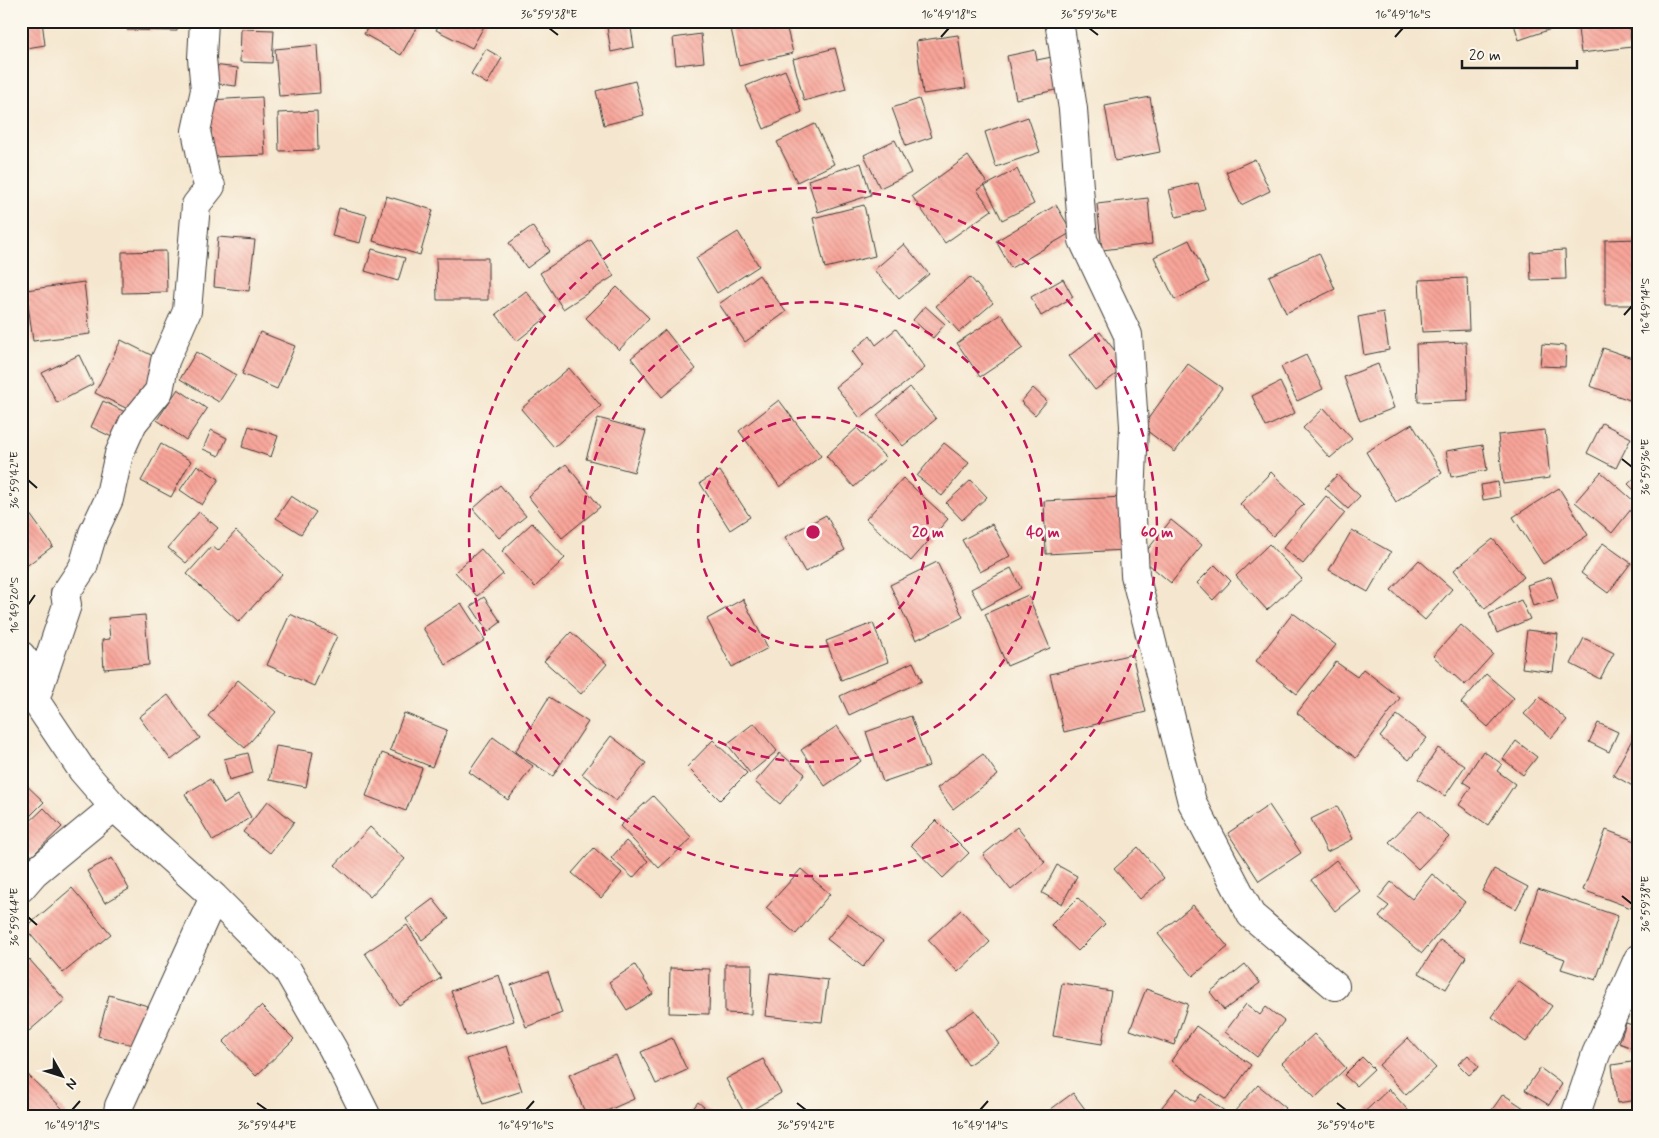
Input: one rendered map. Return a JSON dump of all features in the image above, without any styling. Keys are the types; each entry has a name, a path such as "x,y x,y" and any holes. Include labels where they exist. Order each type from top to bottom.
{"street":[{"path":"35,700 68,605 65,594 83,566 93,533 109,499 119,454 133,423 159,391 165,360 187,311 196,226 196,205 211,186 206,179 196,132 205,90 202,58 204,21"},
{"path":"1059,21 1073,109 1083,240 1128,336 1134,426 1131,499 1135,575 1192,802 1251,915 1335,986"},
{"path":"21,655 38,678 35,700 82,770 114,807 214,897 288,971 334,1049 367,1117"},
{"path":"21,888 34,873 114,807"},
{"path":"117,1117 120,1106 214,897"},
{"path":"1575,1117 1596,1054 1638,959"}],"building":[{"path":"21,21 42,21 45,45 21,49"},
{"path":"127,21 178,21 177,31 127,30"},
{"path":"371,21 420,21 401,55 364,34"},
{"path":"441,21 487,21 472,48 436,30"},
{"path":"634,21 658,21 659,22 635,26"},
{"path":"742,21 785,21 793,53 739,66 730,24"},
{"path":"1513,21 1559,21 1560,26 1519,40"},
{"path":"1577,21 1629,21 1632,47 1581,53"},
{"path":"630,22 634,47 611,52 607,27"},
{"path":"241,29 274,30 272,63 240,62"},
{"path":"701,34 704,62 676,65 673,38"},
{"path":"958,35 966,88 923,94 916,41"},
{"path":"317,45 320,93 279,96 275,49"},
{"path":"835,48 846,89 804,101 793,59"},
{"path":"486,49 502,58 487,84 471,74"},
{"path":"1035,50 1037,60 1057,56 1064,88 1016,99 1007,56"},
{"path":"213,65 238,68 236,86 210,83"},
{"path":"785,70 802,112 764,129 746,86"},
{"path":"635,81 644,115 604,125 596,91"},
{"path":"262,97 265,155 212,157 210,100"},
{"path":"1150,97 1160,152 1115,161 1105,106"},
{"path":"919,99 932,137 906,146 892,108"},
{"path":"21,104 27,105 25,148 21,148"},
{"path":"317,111 318,150 279,151 278,113"},
{"path":"1028,117 1040,152 996,167 985,132"},
{"path":"815,124 834,164 797,182 777,142"},
{"path":"895,140 911,173 880,188 864,155"},
{"path":"968,156 987,183 977,190 992,210 945,243 912,196"},
{"path":"1255,159 1270,191 1241,205 1226,172"},
{"path":"861,163 871,195 818,212 808,180"},
{"path":"1017,169 1034,204 1002,220 985,186"},
{"path":"1198,183 1205,210 1176,217 1169,190"},
{"path":"386,196 433,210 420,255 373,241"},
{"path":"1148,198 1152,244 1102,250 1097,204"},
{"path":"864,205 875,256 825,268 813,218"},
{"path":"1056,205 1072,232 1011,268 996,241"},
{"path":"339,208 367,215 360,243 332,236"},
{"path":"532,226 550,251 527,268 509,243"},
{"path":"738,232 759,266 717,293 696,258"},
{"path":"218,237 255,240 249,291 214,287"},
{"path":"1638,239 1638,305 1605,305 1605,240"},
{"path":"591,240 614,276 563,309 540,273"},
{"path":"1189,240 1209,282 1175,300 1154,257"},
{"path":"904,244 929,274 899,299 874,270"},
{"path":"372,249 405,258 398,281 365,271"},
{"path":"1565,250 1566,279 1531,280 1530,252"},
{"path":"166,251 167,292 122,293 122,252"},
{"path":"1319,253 1335,289 1286,313 1269,276"},
{"path":"436,258 488,258 488,300 437,300"},
{"path":"759,275 786,312 745,342 719,304"},
{"path":"970,277 993,303 959,332 936,306"},
{"path":"1467,278 1469,330 1422,332 1419,280"},
{"path":"1063,279 1073,297 1041,316 1031,297"},
{"path":"84,282 90,334 33,341 26,290"},
{"path":"617,287 649,318 619,350 586,318"},
{"path":"526,291 547,317 517,341 496,314"},
{"path":"925,306 945,324 933,338 913,320"},
{"path":"1383,312 1389,350 1364,355 1358,317"},
{"path":"1001,314 1023,348 980,377 957,343"},
{"path":"896,329 925,368 860,418 836,387 863,366 852,351 870,336 876,345"},
{"path":"665,330 696,369 662,397 631,358"},
{"path":"260,332 295,346 277,389 242,374"},
{"path":"1100,332 1127,366 1095,390 1069,356"},
{"path":"121,340 159,359 134,412 95,393"},
{"path":"1466,342 1468,400 1418,402 1416,344"},
{"path":"1542,344 1566,346 1565,367 1540,366"},
{"path":"1603,348 1638,360 1638,403 1590,386"},
{"path":"196,352 236,375 219,402 180,379"},
{"path":"79,355 93,384 57,403 42,373"},
{"path":"1306,355 1323,389 1297,401 1281,367"},
{"path":"1188,364 1222,388 1175,452 1142,427"},
{"path":"1378,364 1394,408 1360,421 1344,377"},
{"path":"569,368 601,406 554,447 521,409"},
{"path":"1280,382 1295,413 1266,427 1252,396"},
{"path":"910,387 936,419 903,446 877,415"},
{"path":"1033,388 1047,401 1035,415 1021,402"},
{"path":"178,389 207,409 186,440 157,420"},
{"path":"779,400 821,456 780,487 739,431"},
{"path":"103,401 127,413 114,438 91,427"},
{"path":"1324,408 1352,439 1330,458 1303,428"},
{"path":"598,418 646,431 634,472 586,459"},
{"path":"1602,423 1631,438 1616,468 1587,453"},
{"path":"1412,424 1442,473 1396,502 1366,452"},
{"path":"249,426 278,436 271,457 242,447"},
{"path":"857,428 886,458 854,487 826,456"},
{"path":"211,430 227,438 219,456 203,449"},
{"path":"1545,430 1550,478 1503,484 1498,435"},
{"path":"944,443 969,463 942,496 917,476"},
{"path":"161,444 191,461 171,497 141,481"},
{"path":"1483,445 1487,470 1451,477 1446,451"},
{"path":"566,464 600,507 562,538 528,496"},
{"path":"197,465 219,479 202,505 180,490"},
{"path":"720,471 750,517 730,530 700,483"},
{"path":"1271,472 1304,504 1273,536 1240,504"},
{"path":"1601,472 1636,503 1612,533 1575,502"},
{"path":"1337,475 1360,496 1348,509 1325,488"},
{"path":"1638,475 1638,494 1628,484"},
{"path":"903,478 948,519 911,561 866,519"},
{"path":"971,480 987,497 962,520 946,503"},
{"path":"1498,482 1500,497 1483,500 1481,485"},
{"path":"500,485 526,516 499,538 473,509"},
{"path":"1559,488 1588,535 1543,564 1513,517"},
{"path":"291,496 316,512 301,534 276,518"},
{"path":"1326,496 1345,513 1303,564 1283,548"},
{"path":"1124,497 1126,550 1046,554 1044,501"},
{"path":"24,506 53,546 21,570 21,508"},
{"path":"199,512 218,528 186,563 168,548"},
{"path":"826,515 845,550 805,572 785,537"},
{"path":"1171,520 1202,545 1171,583 1141,558"},
{"path":"532,523 565,558 535,587 502,551"},
{"path":"992,524 1010,556 980,572 962,540"},
{"path":"1352,530 1391,552 1368,592 1329,570"},
{"path":"236,531 282,574 239,622 187,574 212,546 218,551"},
{"path":"1493,539 1524,577 1485,609 1454,570"},
{"path":"1603,543 1631,563 1608,593 1581,573"},
{"path":"1269,544 1302,579 1267,610 1236,576"},
{"path":"481,549 503,574 477,596 455,572"},
{"path":"1419,560 1452,589 1425,620 1391,590"},
{"path":"937,562 963,617 916,640 890,585"},
{"path":"1215,565 1231,581 1213,600 1197,583"},
{"path":"1011,568 1021,588 982,609 971,589"},
{"path":"1551,577 1558,599 1533,606 1527,585"},
{"path":"1028,595 1050,648 1007,666 985,614"},
{"path":"484,597 501,622 488,632 471,606"},
{"path":"743,599 768,648 732,667 707,619"},
{"path":"1521,600 1530,619 1497,633 1489,614"},
{"path":"461,603 485,640 446,665 423,628"},
{"path":"1293,613 1336,645 1297,694 1256,661"},
{"path":"290,614 337,636 314,686 267,665"},
{"path":"145,615 149,665 104,669 102,640 110,639 108,618"},
{"path":"873,623 888,662 841,680 826,641"},
{"path":"1461,625 1493,654 1465,685 1433,656"},
{"path":"1527,630 1558,634 1553,672 1522,668"},
{"path":"571,632 607,664 581,694 544,661"},
{"path":"1584,638 1614,653 1600,679 1571,664"},
{"path":"1132,654 1146,712 1064,732 1050,674"},
{"path":"913,662 922,681 849,715 840,696"},
{"path":"1336,662 1357,677 1363,669 1400,698 1356,758 1297,713"},
{"path":"1486,674 1514,698 1488,727 1461,703"},
{"path":"238,680 276,712 245,748 208,716"},
{"path":"168,695 200,738 171,760 139,717"},
{"path":"549,697 588,722 553,776 515,752"},
{"path":"1540,697 1567,720 1551,738 1524,714"},
{"path":"404,713 447,730 432,767 390,750"},
{"path":"1397,715 1427,738 1409,760 1380,737"},
{"path":"911,716 929,766 883,782 866,732"},
{"path":"754,723 777,751 750,773 727,744"},
{"path":"1598,723 1618,732 1609,752 1589,742"},
{"path":"837,726 861,761 825,786 801,750"},
{"path":"1635,734 1638,736 1638,789 1613,775"},
{"path":"611,736 646,763 616,801 582,774"},
{"path":"493,737 533,766 508,800 469,772"},
{"path":"713,740 747,773 720,800 687,767"},
{"path":"1516,741 1537,757 1523,775 1503,759"},
{"path":"276,746 313,752 306,787 269,780"},
{"path":"1438,748 1465,766 1445,796 1418,779"},
{"path":"1483,751 1502,764 1497,771 1515,784 1488,825 1459,805 1471,787 1463,782"},
{"path":"248,753 253,773 229,780 224,759"},
{"path":"382,753 422,768 406,811 366,796"},
{"path":"780,753 805,774 780,804 755,782"},
{"path":"983,754 998,775 953,809 937,788"},
{"path":"210,779 224,804 238,795 251,817 213,841 185,794"},
{"path":"21,780 44,802 21,825"},
{"path":"653,796 692,838 659,868 620,826"},
{"path":"268,801 294,822 270,853 243,832"},
{"path":"1269,805 1301,853 1259,881 1228,833"},
{"path":"1337,806 1353,839 1327,852 1311,819"},
{"path":"44,808 62,827 32,856 21,845 21,830"},
{"path":"1420,810 1449,837 1418,869 1389,842"},
{"path":"936,820 969,853 943,878 911,845"},
{"path":"370,827 405,859 370,897 335,865"},
{"path":"1017,827 1045,862 1011,890 983,855"},
{"path":"1606,830 1638,842 1638,889 1631,908 1583,890"},
{"path":"626,841 648,861 633,878 611,858"},
{"path":"1138,847 1164,878 1140,899 1114,869"},
{"path":"594,848 622,873 601,898 572,873"},
{"path":"112,858 129,889 105,903 87,871"},
{"path":"1336,860 1360,891 1335,911 1311,880"},
{"path":"1057,865 1077,876 1062,904 1042,893"},
{"path":"801,869 830,894 796,934 766,908"},
{"path":"1494,869 1528,887 1516,909 1482,891"},
{"path":"1432,874 1465,902 1422,953 1379,917 1389,906 1378,898 1391,882 1412,899"},
{"path":"72,888 111,934 63,973 25,928"},
{"path":"1538,889 1618,916 1596,980 1561,969 1565,959 1519,943"},
{"path":"1078,898 1105,924 1078,951 1051,925"},
{"path":"433,899 449,919 422,940 406,919"},
{"path":"1193,905 1228,947 1193,976 1158,934"},
{"path":"961,910 990,942 958,972 928,940"},
{"path":"847,914 883,941 863,967 827,939"},
{"path":"407,925 441,978 399,1005 365,953"},
{"path":"1440,940 1466,957 1446,989 1419,973"},
{"path":"29,959 65,1000 29,1031 21,1022 21,966"},
{"path":"725,964 752,964 751,1014 725,1013"},
{"path":"1245,964 1260,983 1224,1010 1210,992"},
{"path":"635,965 653,994 627,1010 609,982"},
{"path":"670,968 710,969 709,1014 669,1013"},
{"path":"548,972 562,1013 526,1027 511,985"},
{"path":"770,973 828,980 822,1022 765,1016"},
{"path":"499,975 514,1021 466,1036 451,991"},
{"path":"1518,981 1552,1006 1526,1042 1492,1017"},
{"path":"1062,983 1111,991 1102,1044 1053,1036"},
{"path":"1146,989 1188,1004 1174,1045 1130,1030"},
{"path":"109,995 148,1006 137,1046 98,1036"},
{"path":"1246,1004 1260,1015 1266,1007 1284,1021 1257,1057 1225,1032"},
{"path":"261,1006 294,1039 256,1076 223,1042"},
{"path":"975,1010 999,1044 968,1065 945,1030"},
{"path":"1626,1023 1638,1027 1638,1050 1619,1043"},
{"path":"1196,1026 1251,1065 1226,1100 1171,1061"},
{"path":"1314,1034 1346,1068 1315,1098 1282,1063"},
{"path":"672,1038 687,1070 656,1084 641,1052"},
{"path":"1408,1038 1436,1068 1406,1095 1379,1065"},
{"path":"507,1046 522,1091 483,1104 467,1059"},
{"path":"616,1055 634,1099 593,1117 587,1117 569,1075"},
{"path":"1468,1055 1479,1067 1469,1075 1458,1064"},
{"path":"1362,1057 1374,1069 1356,1086 1344,1075"},
{"path":"763,1059 781,1093 745,1114 726,1079"},
{"path":"1638,1061 1638,1100 1617,1103 1612,1065"},
{"path":"1540,1068 1562,1084 1549,1105 1525,1090"},
{"path":"27,1074 67,1113 63,1117 21,1117 21,1080"},
{"path":"1258,1085 1286,1108 1279,1117 1239,1117 1234,1112"},
{"path":"1177,1088 1195,1102 1201,1094 1226,1112 1222,1117 1154,1117"},
{"path":"1389,1089 1414,1117 1359,1117"},
{"path":"1073,1093 1091,1117 1050,1117 1047,1112"},
{"path":"1503,1094 1537,1117 1487,1117"},
{"path":"698,1102 716,1117 687,1117"}]}
